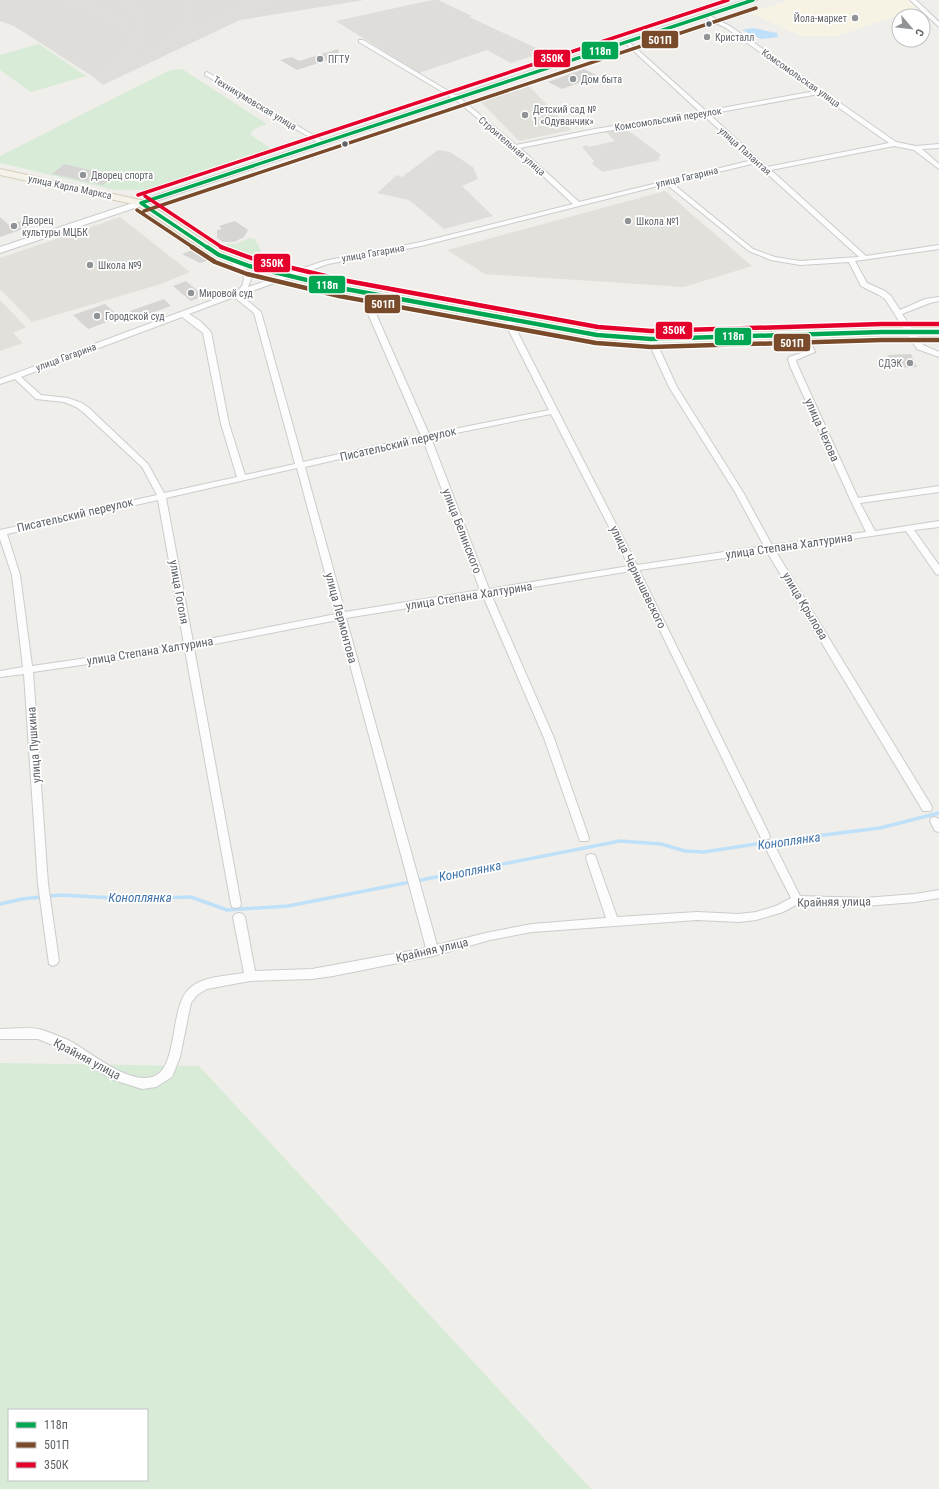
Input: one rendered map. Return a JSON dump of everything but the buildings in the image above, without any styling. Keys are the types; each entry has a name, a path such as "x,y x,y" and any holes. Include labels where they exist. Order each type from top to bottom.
{"main road":[{"path":"0,250 628,43 753,0"},
{"name":"улица Карла Маркса","path":"0,172 141,203"},
{"path":"141,203 209,250 234,262 287,276 376,294 597,335 652,339 939,332"}],"street":[{"path":"913,0 939,25"},
{"name":"Комсомольская улица","path":"706,16 728,27 894,144"},
{"name":"Строительная улица","path":"362,41 458,99 515,147 577,204"},
{"name":"улица Палантая","path":"628,43 864,258"},
{"name":"Техникумовская улица","path":"207,74 323,143"},
{"name":"Комсомольский переулок","path":"515,147 595,131 822,92"},
{"path":"765,169 894,144 916,148 939,146"},
{"path":"916,148 939,166"},
{"name":"улица Гагарина","path":"0,382 237,293 326,262 421,244 577,204 756,161"},
{"path":"667,182 751,250 773,259 788,262 851,260 939,248"},
{"path":"851,260 864,284 882,293 888,298 920,347 939,355"},
{"path":"234,262 245,271 248,276 246,287 237,293"},
{"name":"улица Лермонтова","path":"237,293 257,312 301,466 340,616 433,951"},
{"name":"улица Белинского","path":"376,294 369,307 426,437 486,593 549,738 584,838"},
{"path":"899,313 928,301 939,299"},
{"path":"183,314 207,332 225,427 234,458 242,478"},
{"name":"улица Чернышевского","path":"510,319 511,327 634,568 765,836"},
{"name":"улица Чехова","path":"803,335 811,352 792,359 794,366 855,501 872,534"},
{"name":"улица Крылова","path":"652,339 673,387 739,492 770,549 927,808"},
{"name":"улица Гоголя","path":"16,376 39,397 65,400 86,410 145,466 161,496 236,904"},
{"name":"Писательский переулок","path":"2,532 426,437 554,411"},
{"path":"855,501 939,489"},
{"name":"улица Степана Халтурина","path":"0,674 188,646 340,616 634,568 939,524"},
{"path":"909,529 939,572"},
{"name":"улица Пушкина","path":"2,532 16,575 28,669 43,884 53,961"},
{"path":"771,849 797,900"},
{"path":"591,858 613,922"},
{"name":"Крайняя улица","path":"0,1034 38,1034 64,1044 118,1076 142,1084 156,1082 168,1073 174,1057 186,1002 193,992 204,985 250,976 312,974 433,951 490,936 532,928 697,916 739,918 756,916 779,909 797,900 865,902 915,898 939,894"},
{"path":"239,917 250,976"}],"shaded area":[{"path":"0,0 364,0 240,20 103,85 92,76 14,26 0,21"},
{"path":"432,0 438,0 472,16 469,17 545,52 511,63 487,50 419,73 336,21"},
{"path":"788,0 911,0 919,8 891,8 891,18 837,36 801,36 750,13"},
{"name":"Детский сад № 1 «Одуванчик»","path":"529,86 571,130 519,141 478,99"},
{"path":"625,128 661,155 658,158 660,160 603,172 592,164 594,161 582,147 586,145 589,147 615,141 606,132"},
{"path":"438,150 450,152 473,167 478,179 462,186 493,216 444,229 409,200 377,193 397,175 402,177"},
{"name":"Школа №1","path":"665,191 752,266 684,287 485,274 447,250"},
{"name":"Школа №9","path":"120,217 190,272 161,284 32,322 0,289 0,258"},
{"path":"0,300 26,327 13,333 23,343 0,351"}],"green space":[{"path":"39,44 86,76 31,92 0,70 0,55"},
{"path":"182,69 267,124 254,129 250,134 273,150 156,190 115,190 0,163 0,156 168,71"},
{"path":"249,238 255,239 265,259 254,259 243,256 222,247 226,244 236,244"},
{"path":"0,1063 199,1066 591,1489 0,1489"}],"water":[{"path":"753,28 777,33 778,37 761,39 742,30"}],"waterway":[{"name":"Коноплянка","path":"0,904 22,899 60,895 131,899 191,897 227,910 288,906 620,841 661,844 685,851 704,852 775,841 880,828 939,813"}],"railway":[{"path":"68,0 106,13 123,25 131,40 128,52"},
{"path":"104,74 126,57 137,43 140,35 141,26 137,14 123,0"},
{"path":"172,39 184,27 186,22 188,11 185,0"},
{"path":"0,131 256,0"},
{"path":"251,9 270,0"},
{"path":"138,71 211,37 360,0"}],"transit line":[{"name":"350К","path":"138,195 728,0"},
{"name":"118п","path":"141,203 753,0"},
{"name":"501П","path":"144,211 756,8"},
{"name":"350К","path":"145,196 223,248 251,258 342,280 598,327 651,331 882,324 939,324"},
{"name":"118п","path":"141,203 219,255 249,266 340,288 597,335 651,339 882,332 939,332"},
{"name":"501П","path":"137,210 215,262 247,274 339,296 596,343 651,347 882,340 939,340"}],"place":[{"name":"Йола-маркет","path":"855,18"},
{"name":"Кристалл","path":"707,37"},
{"name":"ПГТУ","path":"320,59"},
{"name":"Дом быта","path":"573,79"},
{"name":"Детский сад № 1 «Одуванчик»","path":"525,115"},
{"name":"Дворец спорта","path":"83,175"},
{"name":"Школа №1","path":"628,221"},
{"name":"Дворец культуры МЦБК","path":"14,226"},
{"name":"Школа №9","path":"90,265"},
{"name":"Мировой суд","path":"191,293"},
{"name":"Городской суд","path":"97,316"},
{"name":"СДЭК","path":"910,363"}]}
